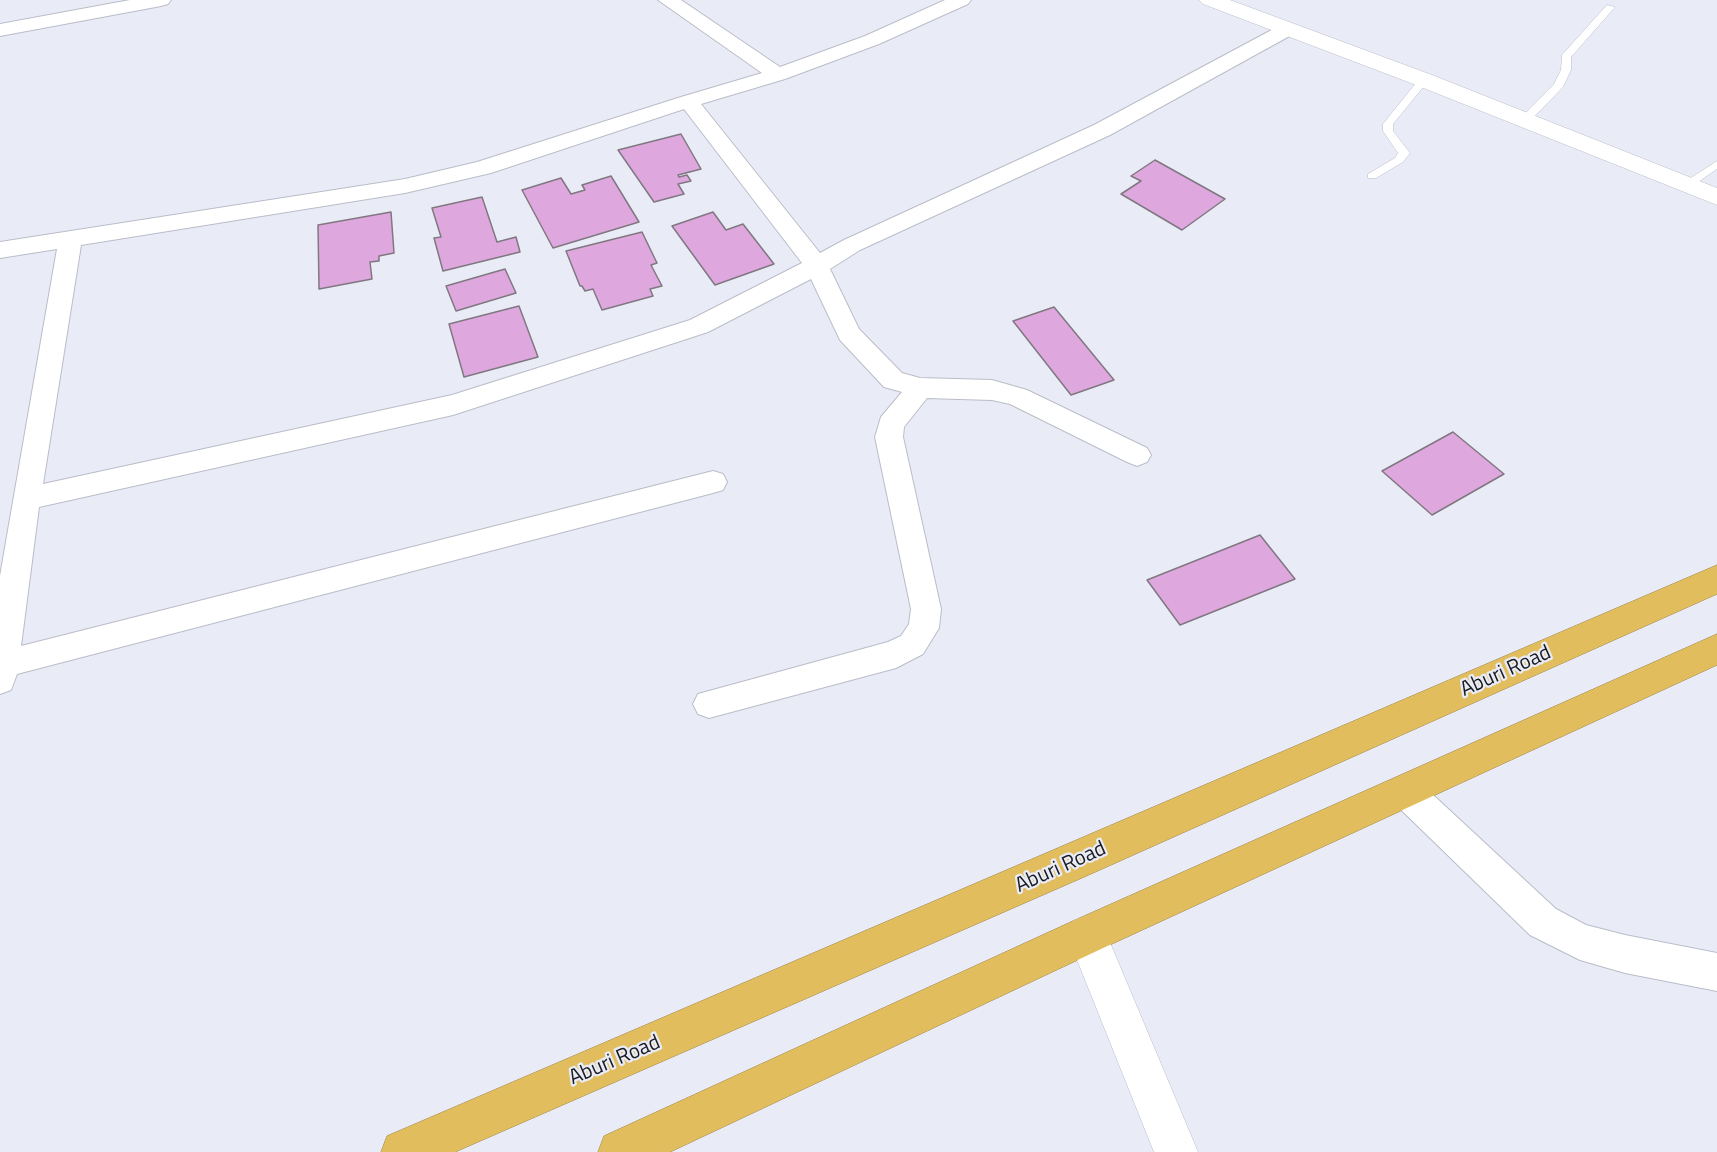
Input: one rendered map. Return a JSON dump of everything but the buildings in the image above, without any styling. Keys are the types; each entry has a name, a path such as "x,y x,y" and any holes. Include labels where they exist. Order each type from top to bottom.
{"highway":[{"name":"Aburi Road","path":"403,1152 1070,864 1717,579"},
{"path":"621,1152 1087,935 1717,650"}],"street":[{"path":"0,30 160,0"},
{"path":"668,0 778,75"},
{"path":"0,250 405,186 483,168 688,101 778,75 872,40 961,0"},
{"path":"1210,0 1424,80 1717,197"},
{"path":"26,500 453,405 699,326 817,266 852,245 1102,130 1288,29"},
{"path":"688,101 817,266 849,334 893,380 920,388 992,390 1018,397 1137,454"},
{"path":"70,240 26,500 2,672 713,482"},
{"path":"709,704 896,654 912,645 924,627 926,609 889,437 891,424 920,388"},
{"path":"1405,791 1543,922 1580,942 1625,954 1717,972"},
{"path":"1087,935 1176,1152"}],"lane":[{"path":"1525,120 1559,85 1566,70 1566,57 1610,7"},
{"path":"1372,176 1399,160 1404,153 1388,131 1388,124 1424,80"},
{"path":"1688,185 1717,164"}]}
